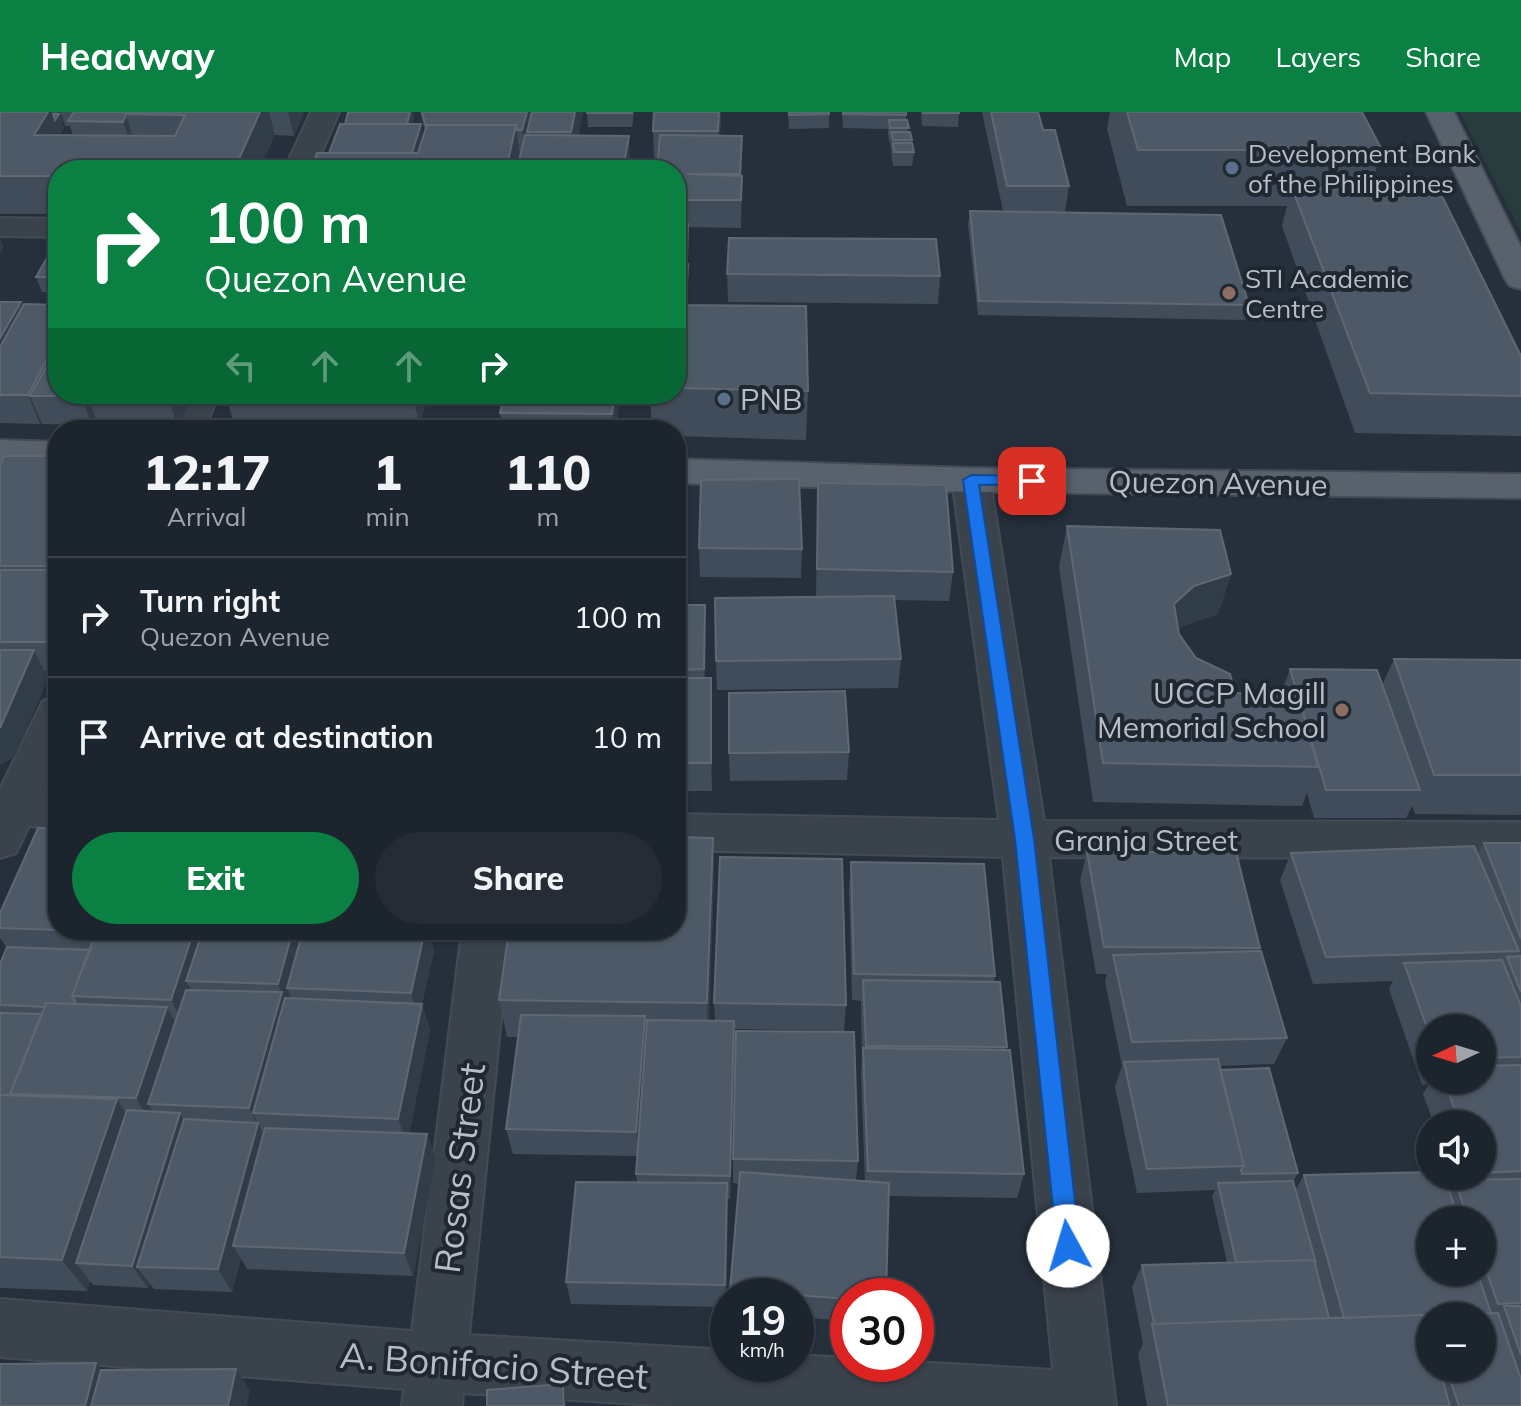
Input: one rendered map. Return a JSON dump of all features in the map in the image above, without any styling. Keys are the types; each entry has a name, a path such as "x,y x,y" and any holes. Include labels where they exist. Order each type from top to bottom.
{"main road":[{"path":"1440,112 1521,279"},
{"path":"0,451 48,453"},
{"name":"Quezon Avenue","path":"686,471 971,480 1521,486"}],"street":[{"path":"303,160 325,112"},
{"path":"0,227 48,228"},
{"path":"971,480 1024,839 1085,1404"},
{"path":"5,818 48,732"},
{"path":"5,818 48,812"},
{"name":"Granja Street","path":"686,832 1024,839 1521,840"},
{"name":"Rosas Street","path":"434,1384 485,940"},
{"name":"A. Bonifacio Street","path":"0,1328 434,1384 1085,1404"}],"shaded area":[{"path":"1460,112 1521,112 1521,232"}],"building":[{"path":"0,112 48,112 34,135 175,136 185,115 126,114 260,112 238,160 48,160 48,176 0,176"},
{"path":"74,112 127,112 123,122 68,121"},
{"path":"348,112 410,112 407,124 345,124"},
{"path":"422,112 527,112 522,130 517,130 516,125 426,127"},
{"path":"532,112 575,112 571,132 527,132"},
{"path":"632,112 632,113 587,113"},
{"path":"654,112 719,112 718,131 653,131"},
{"path":"789,112 829,112 829,114 789,115"},
{"path":"906,112 906,115 843,114"},
{"path":"991,112 1038,112 1043,130 1055,130 1069,186 1007,186"},
{"path":"1127,112 1362,112 1382,150 1138,150"},
{"path":"889,120 907,120 909,128 890,128"},
{"path":"340,124 421,124 412,153 329,153"},
{"path":"427,125 516,125 508,160 315,160 317,153 418,153"},
{"path":"891,132 910,132 912,140 893,140"},
{"path":"525,135 629,136 625,160 519,160"},
{"path":"660,135 742,136 740,174 687,174 742,176 741,200 686,200 686,160 658,160"},
{"path":"893,143 912,143 914,152 894,152"},
{"path":"1292,188 1439,190 1521,356 1521,396 1370,393"},
{"path":"970,211 1221,215 1249,305 979,301"},
{"path":"686,224 688,224 687,259"},
{"path":"729,238 936,239 940,276 727,274"},
{"path":"48,256 48,277 36,277"},
{"path":"686,264 688,264 686,305"},
{"path":"0,302 21,302 0,338"},
{"path":"24,304 48,305 48,358 28,395 0,395 0,347"},
{"path":"686,305 806,306 808,391 686,388"},
{"path":"48,363 48,396 30,396"},
{"path":"502,404 614,404 612,414 500,413"},
{"path":"4,456 48,456 48,566 0,566 0,466"},
{"path":"799,479 802,549 699,548 701,480"},
{"path":"818,483 946,485 953,572 817,569"},
{"path":"1067,526 1220,530 1231,574 1194,586 1174,604 1179,634 1196,658 1230,674 1235,693 1298,694 1318,767 1103,763"},
{"path":"0,570 48,570 48,642 0,642"},
{"path":"894,596 901,659 716,661 715,598"},
{"path":"686,605 705,605 704,669 686,670"},
{"path":"0,650 34,650 0,728"},
{"path":"1394,659 1521,660 1521,775 1434,775"},
{"path":"1290,669 1377,670 1420,790 1326,790"},
{"path":"686,678 711,678 711,763 686,763"},
{"path":"845,691 849,752 729,753 729,693"},
{"path":"38,828 48,828 48,930 0,928 0,913"},
{"path":"686,837 713,838 707,1003 499,1000 508,940 686,940"},
{"path":"1484,843 1521,843 1521,939"},
{"path":"1474,846 1519,951 1326,957 1291,853"},
{"path":"1087,852 1236,852 1260,948 1104,947"},
{"path":"720,857 842,859 846,1005 714,1003"},
{"path":"851,862 984,864 995,976 854,974"},
{"path":"93,940 191,940 171,1000 72,996"},
{"path":"200,940 290,940 278,984 186,981"},
{"path":"300,940 423,940 411,993 287,988"},
{"path":"7,947 90,950 72,996 74,1004 46,1003 45,1007 0,1005 0,964"},
{"path":"1261,951 1287,1038 1132,1042 1113,955"},
{"path":"1521,956 1521,992 1507,957"},
{"path":"1502,960 1521,1006 1521,1057 1496,1058 1496,1014 1422,1014 1404,963"},
{"path":"863,980 1000,982 1007,1047 866,1046"},
{"path":"186,990 282,992 249,1108 148,1104"},
{"path":"285,998 422,1004 398,1119 253,1113"},
{"path":"46,1003 167,1007 136,1098 10,1094"},
{"path":"0,1013 42,1014 10,1095 0,1095"},
{"path":"521,1015 645,1016 636,1132 506,1129"},
{"path":"647,1020 734,1021 730,1176 636,1174"},
{"path":"736,1031 854,1032 858,1161 733,1159"},
{"path":"863,1048 1010,1050 1024,1174 868,1171"},
{"path":"1218,1059 1244,1166 1147,1169 1124,1062"},
{"path":"1521,1065 1521,1171 1496,1172 1496,1110 1455,1110 1449,1094 1496,1094 1496,1066"},
{"path":"1269,1068 1298,1173 1242,1174 1244,1166 1220,1070"},
{"path":"0,1095 117,1099 62,1260 0,1257"},
{"path":"127,1110 180,1113 132,1266 76,1263"},
{"path":"184,1119 258,1123 218,1269 137,1267"},
{"path":"265,1128 427,1134 404,1253 233,1246"},
{"path":"740,1172 889,1183 886,1278 830,1278 830,1298 814,1296 814,1278 731,1278"},
{"path":"1416,1172 1416,1190 1449,1190 1454,1206 1416,1206 1416,1286 1482,1286 1487,1302 1416,1302 1416,1315 1344,1318 1304,1175"},
{"path":"1496,1179 1521,1179 1521,1303 1498,1304 1492,1286 1496,1286 1496,1206 1463,1206 1458,1190 1496,1190"},
{"path":"1293,1181 1316,1263 1314,1260 1236,1262 1218,1183"},
{"path":"576,1182 727,1183 725,1278 710,1278 710,1285 566,1282"},
{"path":"1314,1260 1329,1318 1154,1324 1142,1265"},
{"path":"1504,1306 1521,1306 1521,1355"},
{"path":"1496,1313 1521,1379 1521,1406 1459,1406 1451,1382 1496,1382"},
{"path":"1416,1315 1416,1382 1443,1382 1450,1406 1168,1406 1152,1324"},
{"path":"96,1363 85,1406 0,1406 0,1364"},
{"path":"236,1369 228,1406 91,1406 101,1370"},
{"path":"563,1384 564,1406 487,1406 487,1390"}],"place":[{"name":"Development Bank of the Philippines","path":"1232,168"},
{"name":"STI Academic Centre","path":"1229,293"},
{"name":"PNB","path":"724,399"},
{"name":"UCCP Magill Memorial School","path":"1342,710"}],"route":[{"path":"1032,481 971,480 1024,839 1068,1246"}]}
